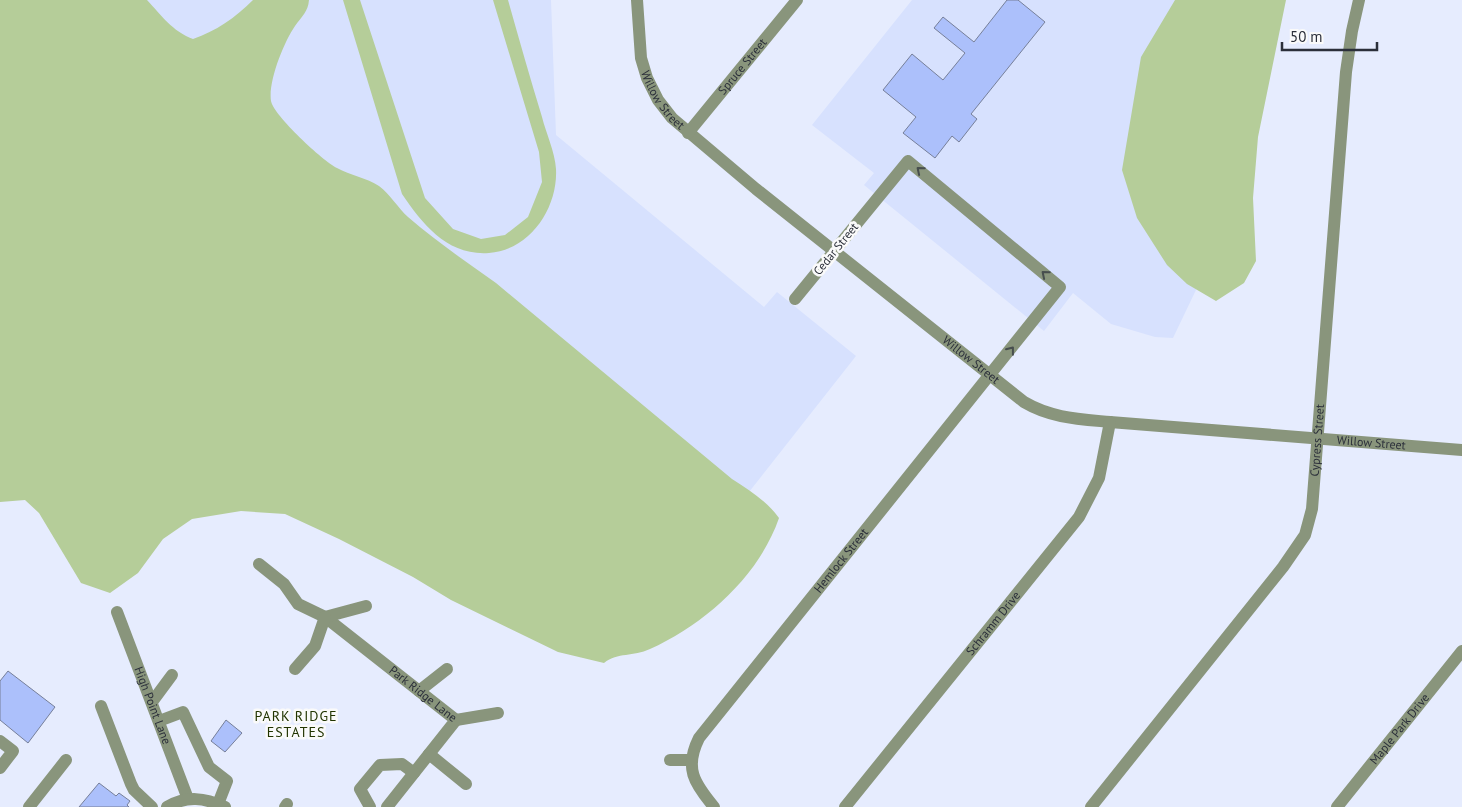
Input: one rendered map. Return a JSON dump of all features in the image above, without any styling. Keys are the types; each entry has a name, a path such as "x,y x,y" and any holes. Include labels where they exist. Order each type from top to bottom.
{"street":[{"name":"Willow Street","path":"637,0 640,46 647,78 664,110 688,133 834,251 990,376 1039,411 1061,417 1110,422 1462,450"},
{"name":"Spruce Street","path":"688,133 798,0"},
{"name":"Cypress Street","path":"1091,807 1294,553 1308,528 1312,509 1346,72 1359,0"},
{"name":"Cedar Street","path":"795,299 908,161 1060,287 1031,324"},
{"name":"Hemlock Street","path":"691,760 699,738 1031,324"},
{"name":"Schramm Drive","path":"845,807 1079,517 1091,496 1102,469 1110,422"},
{"name":"Park Ridge Lane","path":"259,564 284,584 298,604 325,618 456,720 386,807"},
{"path":"295,669 315,646 325,618 366,606"},
{"name":"High Point Lane","path":"117,612 188,799"},
{"name":"Maple Park Drive","path":"1337,807 1462,651"},
{"path":"419,691 447,670"},
{"path":"152,702 172,675"},
{"path":"100,706 131,784 152,807"},
{"path":"159,721 184,712 209,767 226,781 222,806 205,800 188,799 167,807"},
{"path":"456,720 498,713"},
{"path":"0,741 13,751 0,768"},
{"path":"429,754 466,784"},
{"path":"29,807 66,760"},
{"path":"670,760 691,760 696,783 714,807"},
{"path":"370,807 360,789 380,765 402,764 414,773"}],"shaded area":[{"path":"102,0 551,0 556,135 764,307 777,292 856,356 734,511"},
{"path":"912,0 1260,0 1239,200 1173,338 1155,337 1111,324 1073,293 1044,331 864,185 874,173 812,125"}],"green space":[{"path":"0,0 147,0 173,27 193,39 225,23 253,0 309,0 306,11 286,42 274,73 271,101 274,108 300,138 330,164 379,186 419,226 496,283 732,479 769,506 779,518 770,539 744,578 710,612 671,639 650,649 615,657 604,663 558,652 451,600 413,577 339,539 285,514 241,511 192,519 163,539 138,573 110,593 81,583 39,513 25,500 0,502"},
{"path":"343,0 360,0 425,198 453,229 481,239 505,235 528,217 542,182 539,152 493,0 508,0 552,149 556,169 552,198 539,225 529,235 517,244 504,250 474,253 449,244 419,217 402,194"},
{"path":"1175,0 1286,0 1258,137 1253,198 1256,261 1244,283 1216,301 1187,284 1167,265 1137,218 1122,170 1141,57"}],"building":[{"path":"1007,0 1018,0 1045,22 971,114 977,119 959,142 952,136 935,158 903,133 916,117 883,90 912,54 943,80 965,53 934,28 943,17 974,42"},
{"path":"8,671 55,707 28,743 0,720 0,681"},
{"path":"226,720 242,733 225,752 211,741"},
{"path":"99,783 116,796 119,793 130,801 127,805 129,807 79,807"}],"district":[{"name":"PARK RIDGE ESTATES","path":"296,724"}]}
